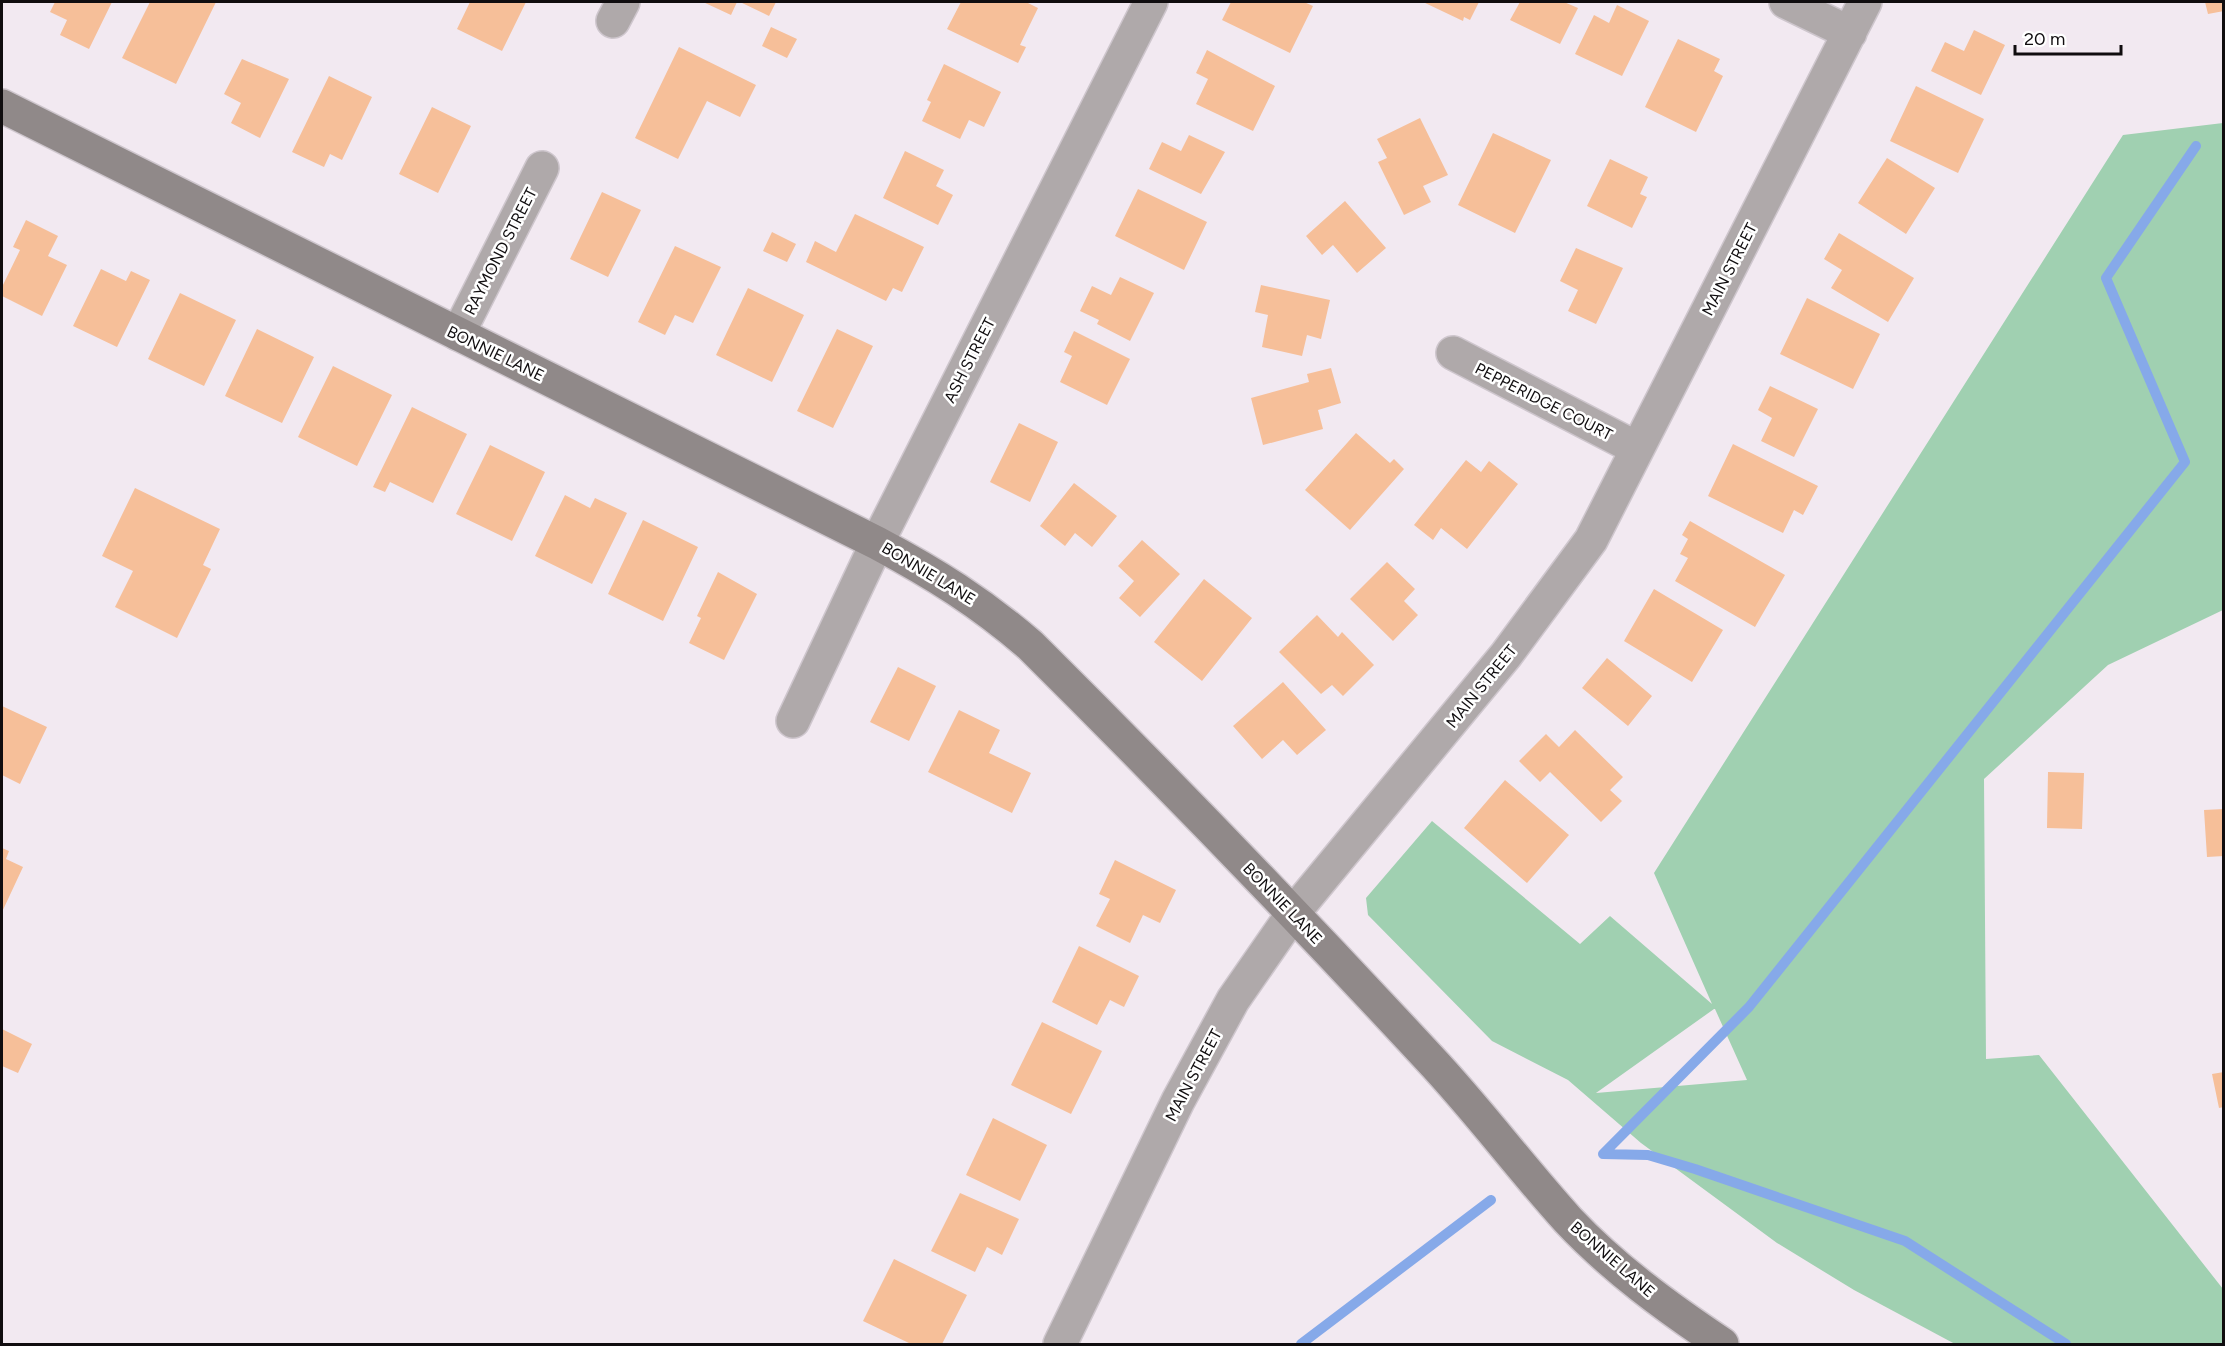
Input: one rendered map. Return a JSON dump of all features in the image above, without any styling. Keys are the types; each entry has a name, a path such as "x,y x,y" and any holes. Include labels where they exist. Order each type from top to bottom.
{"street":[{"name":"ASH STREET","path":"793,721 877,543 1151,2"},
{"path":"1786,2 1850,33"},
{"name":"MAIN STREET","path":"1060,1344 1184,1091 1233,1000 1294,912 1506,655 1557,590 1591,540 1865,2"},
{"name":"BONNIE LANE","path":"2,106 877,543 951,584 987,608 1030,645 1294,912 1441,1071 1569,1221 1619,1268 1683,1318 1722,1344"},
{"name":"RAYMOND STREET","path":"458,334 542,168"},
{"name":"PEPPERIDGE COURT","path":"1453,353 1636,448"}],"green space":[{"path":"2223,123 2223,610 2108,665 1984,779 1986,1059 2039,1055 2223,1289 2223,1344 1955,1344 1854,1290 1777,1243 1641,1143 1568,1080 1492,1041 1368,915 1366,898 1432,821 1580,944 1610,916 1712,1004 1654,873 2123,135","holes":["1714,1009 1747,1080 1596,1093"]}],"building":[{"path":"55,2 112,2 89,49 60,35 67,20 50,12"},
{"path":"150,2 216,2 176,84 122,58"},
{"path":"470,2 526,2 502,51 457,29"},
{"path":"703,2 737,2 731,15"},
{"path":"740,2 776,2 769,16"},
{"path":"961,2 1026,2 1038,8 1020,45 1026,47 1018,63 947,29"},
{"path":"1231,2 1304,2 1313,6 1290,53 1222,20"},
{"path":"1423,2 1479,2 1470,20 1464,17 1463,21"},
{"path":"1520,2 1564,2 1578,8 1560,44 1510,20"},
{"path":"2205,2 2224,2 2224,11 2208,14"},
{"path":"1617,5 1649,21 1622,76 1575,54 1594,15 1609,23"},
{"path":"771,27 797,39 787,58 762,46"},
{"path":"1974,30 2005,45 1981,95 1931,71 1945,42 1964,51"},
{"path":"1678,39 1720,59 1714,71 1723,76 1696,132 1645,107"},
{"path":"679,47 756,85 740,117 707,101 678,159 635,138"},
{"path":"1207,50 1275,86 1253,131 1196,104 1208,79 1196,73"},
{"path":"242,59 289,79 260,138 231,123 241,103 224,94"},
{"path":"944,64 1001,92 984,127 969,120 960,139 922,121 931,102 927,100"},
{"path":"329,76 372,97 342,160 330,154 324,167 292,152"},
{"path":"1916,86 1984,119 1958,173 1890,141"},
{"path":"432,107 471,126 438,193 399,174"},
{"path":"1420,118 1448,175 1423,186 1431,202 1404,215 1378,162 1387,158 1377,139"},
{"path":"1493,133 1551,160 1515,233 1458,205"},
{"path":"1189,135 1225,152 1201,194 1149,169 1162,142 1181,151"},
{"path":"905,151 944,170 936,186 953,195 938,225 883,198"},
{"path":"1887,158 1935,188 1906,234 1858,203"},
{"path":"1610,159 1648,177 1640,194 1647,197 1632,228 1587,206"},
{"path":"1138,189 1207,222 1184,270 1115,236"},
{"path":"602,192 641,210 608,277 570,259"},
{"path":"1345,201 1386,248 1357,273 1333,245 1322,255 1306,236"},
{"path":"855,214 924,247 902,292 893,288 886,301 806,262 815,241 836,252"},
{"path":"26,220 58,236 48,256 67,265 42,316 2,296 2,287 20,250 13,247"},
{"path":"772,232 796,244 787,262 763,251"},
{"path":"1839,233 1914,278 1888,322 1831,288 1842,270 1824,259"},
{"path":"675,246 721,267 693,323 675,315 665,335 638,322"},
{"path":"1576,248 1623,268 1596,324 1568,311 1578,290 1560,281"},
{"path":"101,269 126,281 131,271 150,280 117,347 73,326"},
{"path":"1120,277 1154,293 1130,341 1097,324 1099,320 1080,311 1092,286 1111,295"},
{"path":"1261,285 1330,300 1321,339 1307,335 1302,356 1262,347 1268,315 1255,312"},
{"path":"748,288 804,315 772,382 716,355"},
{"path":"180,293 236,320 204,386 148,359"},
{"path":"1807,298 1880,334 1853,389 1780,354"},
{"path":"257,329 314,357 282,423 225,396"},
{"path":"837,329 873,346 833,428 797,411"},
{"path":"1074,331 1130,359 1107,405 1060,382 1072,356 1064,352"},
{"path":"333,366 392,395 357,466 298,437"},
{"path":"1331,368 1341,403 1318,410 1323,429 1263,445 1251,398 1309,382 1307,374"},
{"path":"1770,386 1818,409 1794,457 1761,441 1772,418 1758,410"},
{"path":"412,407 467,434 433,503 390,482 385,492 373,487"},
{"path":"1019,423 1058,442 1030,502 990,482"},
{"path":"1356,433 1390,463 1394,459 1404,469 1350,530 1305,490"},
{"path":"1733,444 1818,486 1803,515 1794,510 1783,533 1708,496"},
{"path":"490,445 545,472 512,541 456,514"},
{"path":"1466,460 1481,472 1489,461 1518,484 1467,549 1441,528 1433,540 1414,525"},
{"path":"1074,483 1117,516 1092,547 1075,533 1065,546 1040,526"},
{"path":"135,488 220,529 203,565 211,569 177,638 115,607 133,571 102,556"},
{"path":"565,495 590,508 595,498 627,513 592,584 535,556"},
{"path":"643,520 698,547 663,621 608,594"},
{"path":"1690,521 1785,575 1755,627 1675,581 1688,558 1680,554 1688,539 1682,535"},
{"path":"1142,540 1180,574 1140,617 1119,598 1134,581 1118,566"},
{"path":"1387,562 1415,589 1404,601 1418,615 1393,641 1350,599"},
{"path":"718,572 757,594 724,660 689,643 701,618 697,616"},
{"path":"1204,579 1252,618 1202,681 1154,642"},
{"path":"1654,589 1723,630 1692,682 1624,641"},
{"path":"1317,615 1338,637 1342,632 1374,665 1343,696 1332,685 1321,694 1279,652"},
{"path":"1607,658 1652,696 1628,726 1582,688"},
{"path":"898,667 936,686 909,741 870,722"},
{"path":"1283,682 1326,730 1297,755 1283,740 1262,759 1233,726"},
{"path":"2,706 47,727 20,784 2,775"},
{"path":"959,710 1000,730 989,753 1031,773 1012,813 928,772"},
{"path":"1575,730 1623,777 1610,790 1622,801 1601,822 1550,772 1540,782 1519,761 1546,734 1559,747"},
{"path":"2048,772 2084,773 2082,829 2047,828"},
{"path":"1505,780 1569,835 1527,883 1464,828"},
{"path":"2224,809 2224,856 2207,857 2204,810"},
{"path":"2,848 9,851 6,859 23,867 2,912"},
{"path":"1115,860 1176,890 1160,923 1143,915 1130,943 1096,926 1110,899 1099,894"},
{"path":"1079,946 1139,976 1124,1007 1110,1000 1097,1025 1052,1002"},
{"path":"1042,1022 1102,1051 1071,1114 1011,1085"},
{"path":"2,1029 32,1044 18,1073 2,1066"},
{"path":"2224,1072 2224,1107 2219,1108 2212,1074"},
{"path":"993,1118 1047,1145 1020,1201 966,1175"},
{"path":"960,1193 1019,1219 1002,1255 987,1247 975,1272 931,1251"},
{"path":"894,1259 967,1295 942,1344 911,1344 863,1321"}],"waterway":[{"path":"1603,1154 1749,1007 2185,462 2106,278 2196,146"},
{"path":"1603,1154 1648,1155 1905,1241 2066,1344"},
{"path":"1301,1344 1491,1200"}]}
